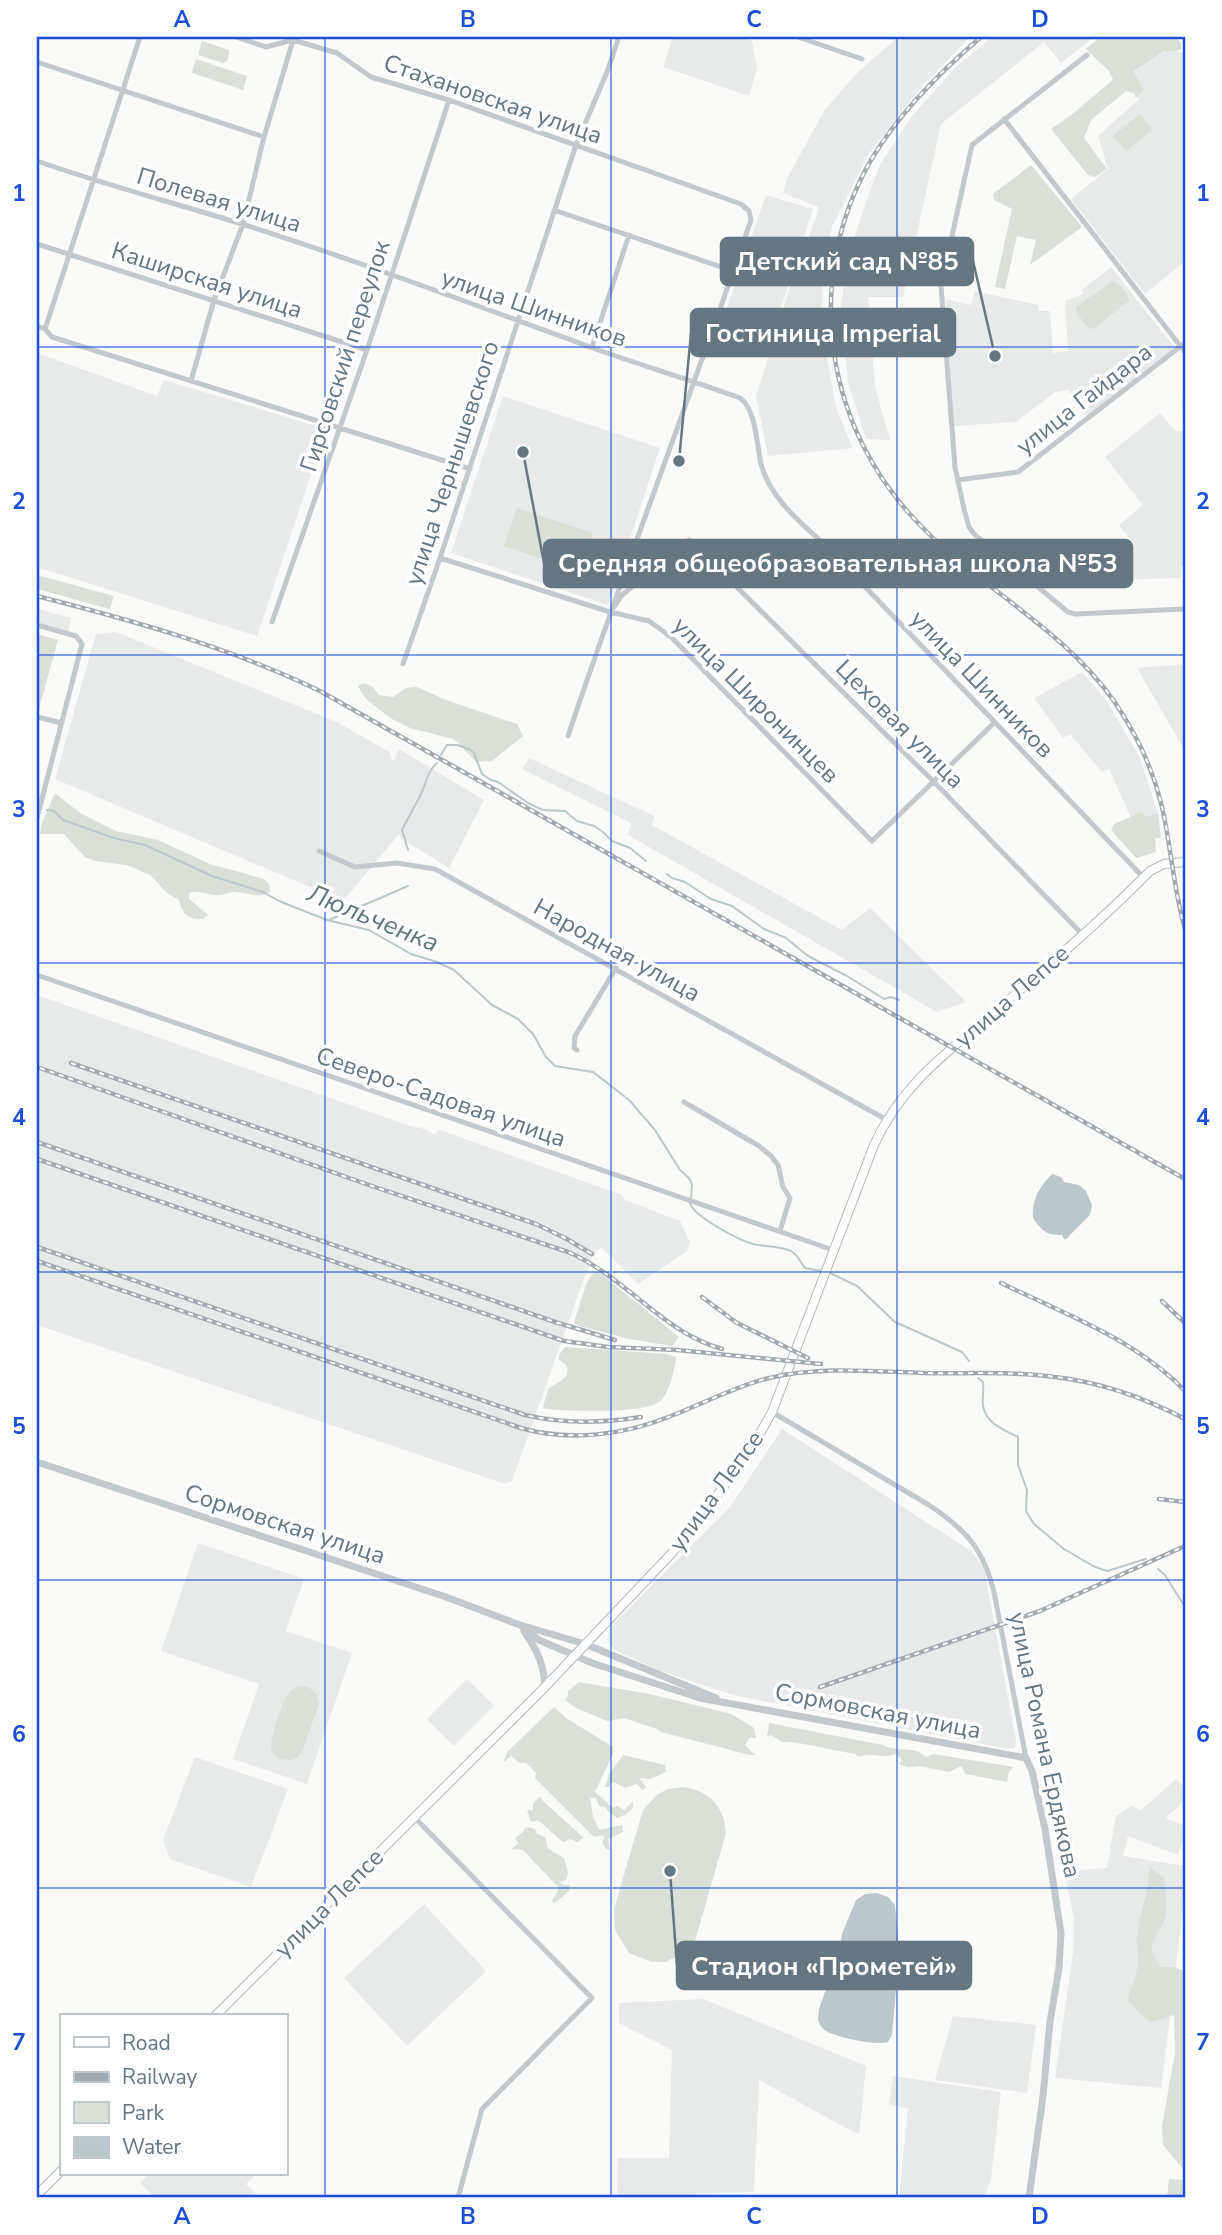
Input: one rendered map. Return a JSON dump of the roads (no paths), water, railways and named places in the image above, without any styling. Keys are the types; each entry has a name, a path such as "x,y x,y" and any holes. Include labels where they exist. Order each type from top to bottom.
{"main road":[{"name":"улица Лепсе","path":"217,2014 545,1687 690,1532 750,1451 772,1412 874,1145 887,1120 914,1083 934,1062 1083,935 1144,877 1161,866 1185,862"},
{"path":"37,2195 60,2172"}],"street":[{"path":"45,329 140,37"},
{"name":"Стахановская улица","path":"236,37 266,47 293,39 337,53 371,77 449,100 741,204 749,211 751,220 733,271"},
{"name":"улица Чернышевского","path":"403,664 576,145 619,37"},
{"path":"798,37 862,59"},
{"path":"191,381 215,300 243,224 264,137 293,39"},
{"path":"1087,55 972,145 941,286 951,433 958,480 967,518 974,534 1068,611 1076,614 1185,609"},
{"path":"37,62 264,137"},
{"name":"Гирсовский переулок","path":"272,622 340,428 449,100"},
{"path":"1004,119 1183,345 1185,352"},
{"name":"Полевая улица","path":"37,160 93,181 243,224 390,274"},
{"path":"554,210 733,271 568,736"},
{"path":"592,347 629,235"},
{"name":"Каширская улица","path":"37,244 366,350"},
{"name":"улица Шинников","path":"390,274 746,401 769,486 790,513 825,545 1144,877"},
{"path":"37,326 45,329 51,337 470,469"},
{"name":"улица Гайдара","path":"958,480 1017,472 1183,345"},
{"name":"Цеховая улица","path":"610,612 622,595 690,540 934,782 1083,935"},
{"name":"улица Широнинцев","path":"440,558 610,612 649,621 671,637 872,841 934,782"},
{"path":"37,625 76,636 82,644 37,817"},
{"path":"37,717 62,723"},
{"path":"934,782 994,723"},
{"name":"Народная улица","path":"319,851 355,867 397,863 435,869 887,1120"},
{"path":"577,1050 574,1048 575,1036 615,968"},
{"name":"Северо-Садовая улица","path":"37,975 780,1231 832,1255"},
{"path":"684,1102 759,1146 775,1161 789,1198 780,1231"},
{"name":"улица Романа Ердякова","path":"772,1412 952,1520 978,1549 992,1580 1026,1758 1032,1772 1045,1829 1061,1933 1059,1968 1029,2198"},
{"name":"Сормовская улица","path":"37,1462 446,1597 520,1625 585,1644 723,1701"},
{"path":"520,1625 540,1656 545,1687"},
{"name":"Сормовская улица","path":"520,1625 539,1640 574,1656 700,1698 1026,1758"},
{"path":"414,1817 592,1998 482,2109 458,2198"}],"water":[{"path":"1052,1174 1061,1177 1064,1182 1079,1185 1086,1191 1092,1205 1090,1215 1066,1239 1062,1235 1045,1231 1033,1218 1037,1194"},
{"path":"877,1893 888,1897 895,1905 898,1937 896,1961 900,1975 897,1979 892,2035 888,2042 883,2043 858,2041 834,2034 825,2030 818,2020 819,2009 834,1966 832,1959 840,1949 842,1934 856,1900 865,1894"}],"waterway":[{"path":"441,755 447,745 469,749 474,753 482,774 491,780 543,810 565,811 577,821 594,826 612,841 630,848 646,861"},
{"path":"408,850 402,830 429,773 437,763"},
{"name":"Люльченка","path":"47,810 54,811 63,820 114,838 145,845 212,876 263,892 327,920 369,930 411,954 454,970 492,1005 518,1019 533,1034 546,1057 555,1066 593,1072 629,1100 655,1130 680,1170 689,1178 692,1184 691,1198"},
{"path":"667,874 711,899 732,906 764,929 786,938 808,956 884,999 891,997 899,1000"},
{"path":"329,920 408,886"},
{"path":"690,1203 700,1215 728,1233 753,1244 791,1251 805,1268 822,1271"},
{"path":"828,1272 857,1286 895,1322 962,1352 969,1361"},
{"path":"978,1378 983,1382 983,1406 988,1417 997,1426 1018,1437 1018,1465 1027,1490 1026,1511 1034,1524 1064,1549 1107,1571 1146,1559"},
{"path":"1158,1569 1165,1575 1185,1607"},
{"name":"Люльченка","path":"1182,2198 1185,2191"}],"railway":[{"path":"981,37 950,64 894,126 871,160 849,207 836,255 831,305 834,354 845,402 864,448 890,490 947,551 1072,653 1094,676 1122,713 1142,750 1157,789 1185,929"},
{"path":"37,596 145,625 216,648 320,691 1185,1179"},
{"path":"71,1063 536,1224 592,1254"},
{"path":"40,1068 366,1184 568,1252 608,1275 681,1330 722,1349"},
{"path":"37,1142 555,1322 615,1340"},
{"path":"37,1159 564,1341 821,1364"},
{"path":"37,1247 525,1415 583,1422 641,1417"},
{"path":"37,1261 521,1428 558,1435 597,1434 635,1428 765,1379 804,1372 843,1370 1022,1374 1072,1379 1122,1392 1185,1419"},
{"path":"1001,1283 1122,1342 1185,1391"},
{"path":"702,1297 737,1323 808,1358"},
{"path":"1162,1301 1185,1323"},
{"path":"1159,1499 1185,1502"},
{"path":"820,1687 1040,1611 1185,1546"}],"place":[{"name":"Детский сад №85","path":"995,356"},
{"name":"Средняя общеобразовательная школа №53","path":"523,452"},
{"name":"Гостиница Imperial","path":"679,461"},
{"name":"Стадион «Прометей»","path":"670,1871"}]}
